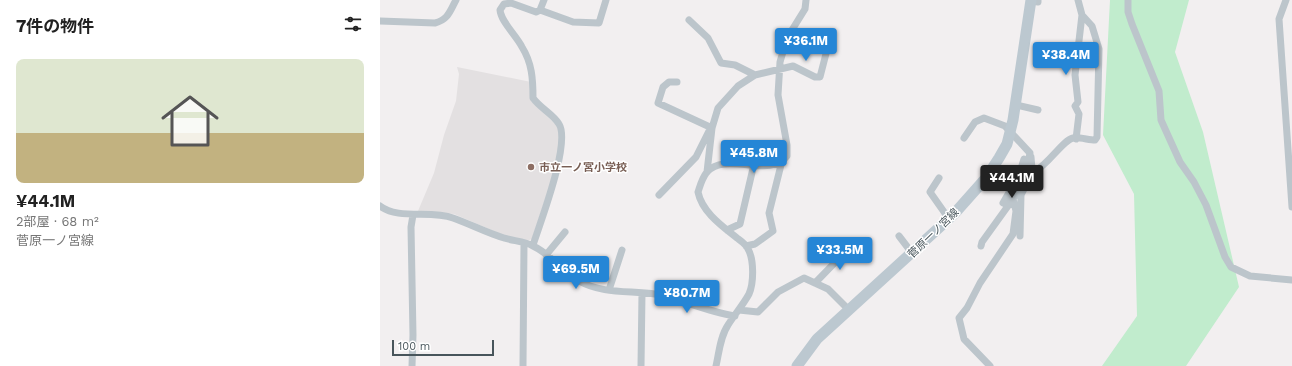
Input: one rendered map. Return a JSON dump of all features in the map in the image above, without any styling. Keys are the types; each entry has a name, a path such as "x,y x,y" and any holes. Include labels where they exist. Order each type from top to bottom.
{"main road":[{"name":"菅原一ノ宮線","path":"797,366 817,339 949,219 986,178 999,158 1010,133 1016,105 1032,0"}],"street":[{"path":"380,21 435,23 442,21 448,16 456,0"},
{"path":"540,10 544,0"},
{"path":"533,245 558,166 563,134 559,124 534,98 533,76 529,62 523,48 500,11 502,5 508,2 536,12 540,10 573,22 599,23 606,0"},
{"path":"746,246 755,244 773,231 769,212 782,161 786,156 788,145 778,95 779,68 787,38 805,9 806,0"},
{"path":"1076,139 1079,114 1075,106 1078,102 1075,75 1082,15 1078,0"},
{"path":"1128,0 1128,12 1159,91 1161,120 1180,162 1194,182 1206,205 1225,257 1231,268 1250,276 1292,280"},
{"path":"1286,0 1279,19 1292,207"},
{"path":"1032,169 1035,171 1041,168 1065,143 1073,138 1095,140 1097,137 1099,49 1092,26 1082,15"},
{"path":"689,20 708,38 721,63 735,65 755,75"},
{"path":"696,157 711,128 718,108 738,86 755,75 779,68 793,66 815,77 820,77 828,46"},
{"path":"677,82 669,82 663,87 658,103 711,128"},
{"path":"1016,105 1038,110"},
{"path":"964,138 975,122 984,118 1005,126 1010,133 1028,150 1032,159 1032,169 1021,195 1020,236"},
{"path":"711,128 707,172 698,192 699,200 727,230 746,246 751,258 752,283 749,293 728,325 721,341 716,366"},
{"path":"659,195 696,157 709,147"},
{"path":"981,246 982,242 1013,199 1025,177 1028,150"},
{"path":"1003,203 1019,175 1028,150"},
{"path":"707,172 720,165 768,165 782,161"},
{"path":"727,230 740,224 754,164"},
{"path":"939,178 930,192 949,219"},
{"path":"990,366 964,339 959,318 967,308 980,283 1013,234 1016,211 1013,199"},
{"path":"380,206 386,210 413,215 438,213 504,238 533,245 578,281 609,290 665,296 710,312 758,312 778,292 804,278 828,289 849,310"},
{"path":"412,366 413,335 411,226 413,215"},
{"path":"546,255 565,232"},
{"path":"899,236 912,253"},
{"path":"523,366 524,243"},
{"path":"815,283 852,245"},
{"path":"609,290 622,250"},
{"path":"641,366 642,293"}],"shaded area":[{"path":"457,67 531,82 531,101 557,126 560,136 556,166 532,239 527,241 503,235 454,214 418,211 434,173 444,135 456,101 459,74"}],"green space":[{"path":"1110,0 1189,0 1175,52 1203,132 1239,287 1186,366 1102,366 1137,316 1134,194 1103,135"}],"place":[{"name":"市立一ノ宮小学校","path":"531,167"}]}
